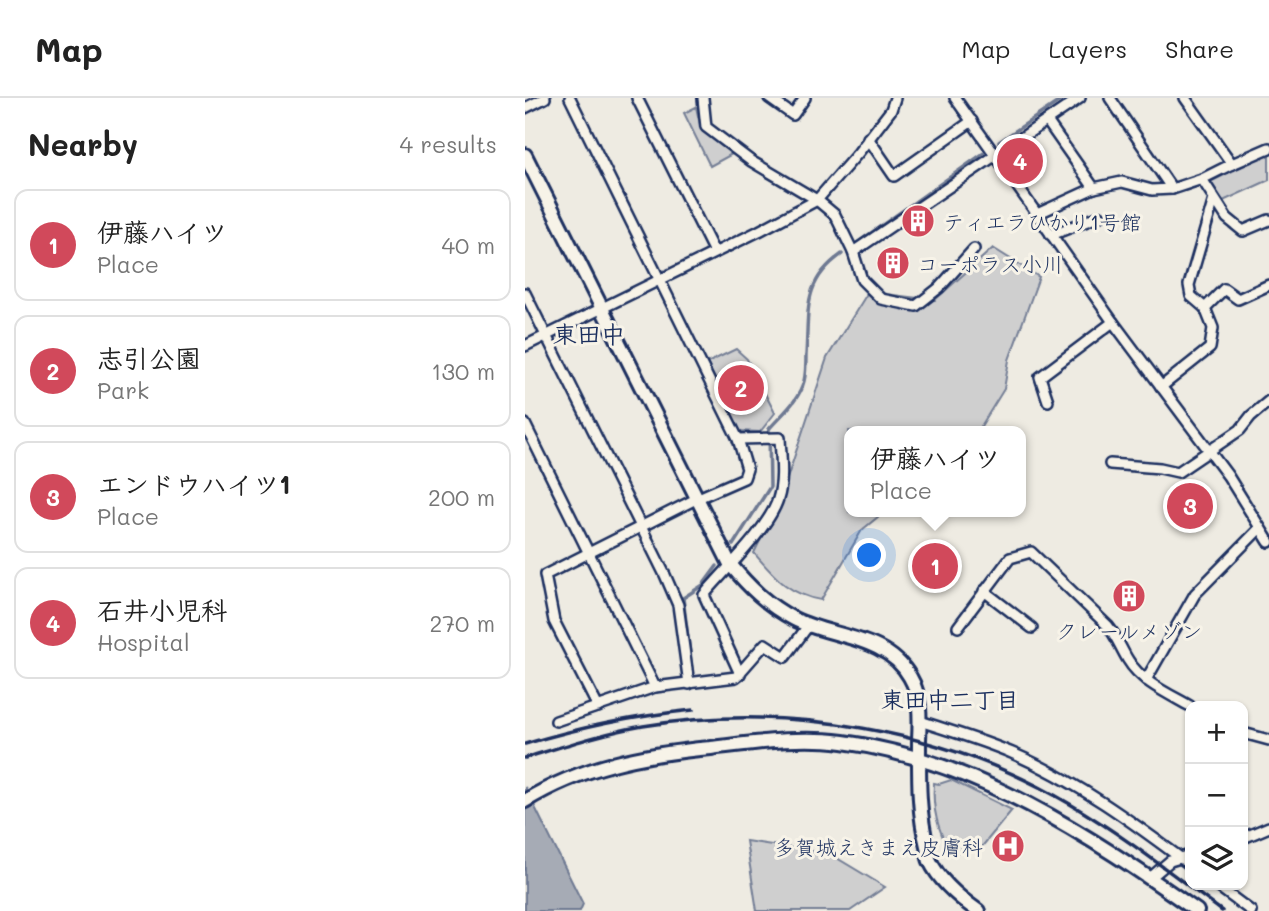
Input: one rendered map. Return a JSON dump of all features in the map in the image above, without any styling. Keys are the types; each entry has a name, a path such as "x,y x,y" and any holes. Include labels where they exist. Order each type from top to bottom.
{"street":[{"path":"525,107 544,98"},
{"path":"571,98 739,439 747,469 744,478 696,499 545,575 554,621 598,707"},
{"path":"637,98 714,252"},
{"path":"703,98 706,127 751,161 817,200 835,215 853,252 862,280 881,299 916,306 939,288 974,249"},
{"path":"769,98 793,115 805,98"},
{"path":"525,346 759,232 817,200 891,110 895,98"},
{"path":"955,98 1113,323 1229,476 1269,542"},
{"path":"853,252 1080,98"},
{"path":"1110,98 1172,189"},
{"path":"1185,98 1232,164"},
{"path":"868,138 894,176 972,121"},
{"path":"1047,121 1094,188"},
{"path":"1037,214 1094,188 1122,182 1152,190 1172,189 1202,179 1269,148"},
{"path":"525,155 730,564 753,592 774,608 809,626 867,642 889,655 912,679 919,720 920,818 930,861 958,897 978,911"},
{"path":"1202,179 1227,218 1243,231 1269,220"},
{"path":"1161,387 1210,348 1213,328 1205,308 1191,296 1189,285 1214,199"},
{"path":"1051,235 1100,216"},
{"path":"1205,308 1224,289 1238,299 1269,285"},
{"path":"525,293 678,604 689,684"},
{"path":"1048,401 1041,377 1113,323"},
{"path":"1110,464 1178,472 1240,430 1251,416 1269,401"},
{"path":"525,424 655,687"},
{"path":"739,439 781,438 778,501 754,539 704,595 740,674"},
{"path":"1146,680 1195,594 1260,528"},
{"path":"958,627 1010,558 1031,552 1108,626 1119,640 1128,662 1146,680 1185,703"},
{"path":"984,591 1032,628"},
{"path":"556,721 655,687 736,677 765,644 785,657 809,626"},
{"path":"919,720 1012,753 1051,772 1185,856"},
{"path":"1248,734 1269,740"},
{"path":"525,802 557,783 619,761 670,752 779,741 842,742 919,758 1006,792 1109,850 1197,911"},
{"path":"1248,836 1269,827"},
{"path":"1150,878 1170,861 1185,856"},
{"path":"1223,890 1251,911"}],"shaded area":[{"path":"696,107 701,129 732,154 710,166 684,113"},
{"path":"1269,153 1269,180 1221,202 1210,182"},
{"path":"993,248 1039,277 1009,360 1004,389 981,426 844,426 844,517 878,517 862,530 821,600 800,594 776,577 754,553 780,500 827,358 868,292 935,300"},
{"path":"736,349 747,359 775,413 760,432 739,431 707,363"},
{"path":"951,780 1012,810 980,849 950,853 942,836 935,811 934,783"},
{"path":"525,787 583,904 580,911 525,911"},
{"path":"746,841 830,854 885,887 850,911 757,911"}],"waterway":[{"path":"999,142 1064,98"},
{"path":"857,243 984,153"},
{"path":"733,545 770,487 769,429 802,388 806,368 808,311 814,286 820,275 842,254"},
{"path":"692,670 683,598 703,585 717,566"}],"railway":[{"path":"525,744 608,723 693,710"},
{"path":"525,758 628,729 698,720 753,718 863,728 917,740 970,757 1021,778 1109,829 1222,911"}],"place":[{"name":"石井小児科","path":"1020,161"},
{"name":"ティエラひかり1号館","path":"918,221"},
{"name":"コーポラス小川","path":"893,263"},
{"name":"志引公園","path":"741,388"},
{"name":"エンドウハイツ1","path":"1190,506"},
{"name":"伊藤ハイツ","path":"935,566"},
{"name":"クレールメゾン","path":"1129,596"},
{"name":"多賀城えきまえ皮膚科","path":"1008,846"}],"district":[{"name":"東田中","path":"589,333"},
{"name":"東田中二丁目","path":"950,699"}]}
